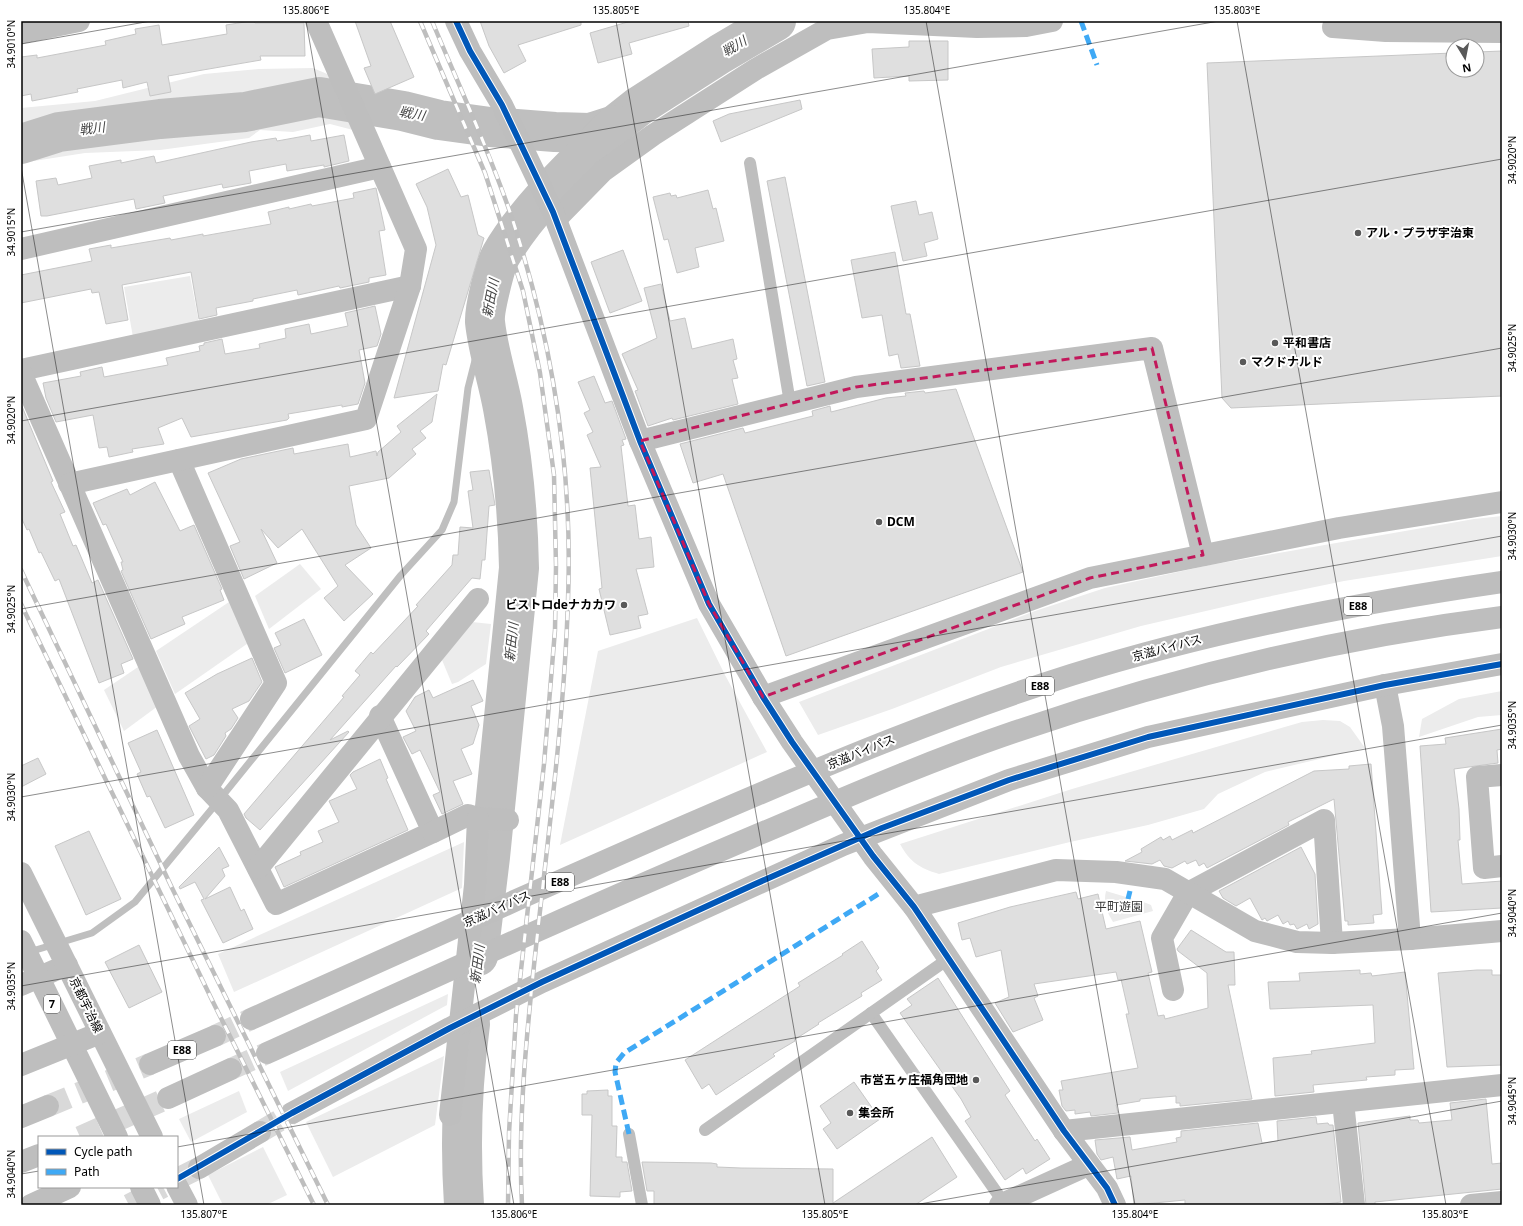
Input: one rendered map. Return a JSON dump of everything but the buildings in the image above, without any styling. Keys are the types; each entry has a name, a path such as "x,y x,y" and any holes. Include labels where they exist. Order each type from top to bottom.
{"main road":[{"path":"21,33 79,21"},
{"path":"70,484 366,419 410,286 416,249 316,21"},
{"path":"456,21 470,51 522,147 554,215 640,442 709,604 763,697 792,742 873,856 914,907 1064,1131 1088,1165 1107,1188 1115,1205"},
{"path":"554,215 603,171 653,135 756,69 827,29 868,22 977,27 1026,26 1052,21"},
{"path":"1333,27 1386,31 1502,32"},
{"path":"21,248 380,167"},
{"path":"21,370 410,286"},
{"path":"640,442 856,387 1152,348 1202,556"},
{"path":"21,374 189,756 258,868 276,904 468,815 480,818 508,820"},
{"path":"179,460 276,683 216,798"},
{"path":"763,697 1090,578 1339,528 1502,502"},
{"name":"京滋バイパス","path":"251,1019 752,797 996,700 1144,654 1215,636 1297,617 1502,582"},
{"path":"258,868 380,716 478,599"},
{"path":"268,1053 669,873 883,782 980,744 1081,710 1148,691 1281,657 1404,632 1502,617"},
{"path":"292,1113 450,1028 542,982 753,885 890,825 1009,780 1148,737 1386,685 1502,664"},
{"path":"1386,685 1393,726 1410,939"},
{"path":"380,716 433,832"},
{"path":"1502,775 1477,777 1484,868 1502,866"},
{"path":"450,1115 475,884 480,818"},
{"path":"1173,990 1162,938 1188,893 1324,820 1332,943"},
{"path":"914,907 1056,870 1116,872 1165,879 1255,931 1297,942 1332,943 1410,939 1502,931"},
{"name":"京都宇治線","path":"21,873 152,1136"},
{"path":"27,962 59,951"},
{"name":"7","path":"27,962 72,1046 117,1136"},
{"path":"21,1065 72,1046 100,1033"},
{"name":"E88","path":"150,1064 214,1036"},
{"path":"168,1098 231,1069"},
{"path":"1064,1131 1502,1085"},
{"path":"1343,1102 1354,1205"},
{"path":"21,1117 48,1106"},
{"path":"199,1168 260,1132"},
{"path":"21,1162 38,1155"},
{"path":"1002,1204 1088,1165"},
{"path":"31,1205 68,1188"},
{"path":"142,1188 150,1205"},
{"path":"178,1188 187,1205"},
{"path":"1471,1205 1502,1202"}],"lane":[{"path":"750,163 790,403"},
{"path":"705,1130 948,959"},
{"path":"871,1013 1002,1204"},
{"path":"629,1134 642,1205"}],"highlighted area":[{"path":"1152,348 1203,555 1090,578 763,697 709,604 640,441 856,387"}],"green space":[{"path":"313,68 339,79 357,131 330,124 293,132 260,130 249,138 160,150 85,153 21,163 21,108 95,101 204,74 259,69"},
{"path":"190,276 199,323 133,337 124,287"},
{"path":"1502,516 1502,556 1344,581 1141,626 1001,667 892,709 818,735 799,702 1035,611 1105,588 1210,565 1474,519"},
{"path":"300,564 321,589 269,629 255,596"},
{"path":"235,598 254,639 175,694 156,651"},
{"path":"697,618 725,675 767,752 560,845 598,651"},
{"path":"472,622 491,624 486,664 458,682 452,684 442,660"},
{"path":"141,665 158,706 124,731 104,690"},
{"path":"1502,691 1502,715 1478,717 1419,737 1422,719 1459,699"},
{"path":"1323,720 1340,721 1350,727 1365,748 1265,772 1218,794 1204,809 1148,825 1070,842 939,874 916,864 911,860 900,844 1072,789 1302,722"},
{"path":"464,842 462,888 234,992 218,954"},
{"name":"平町遊園","path":"1106,891 1151,905 1153,911 1113,922 1106,907"},
{"path":"448,994 447,1005 288,1091 280,1072"},
{"path":"444,1056 435,1125 333,1177 306,1122"},
{"path":"239,1091 247,1112 191,1142 179,1119"},
{"path":"263,1147 287,1195 266,1205 223,1205 208,1175"}],"waterway":[{"name":"戦川","path":"21,144 59,132 160,119 245,112 319,97 403,111 439,120 490,127 590,133 615,125 639,106 720,54 776,21"},
{"name":"新田川","path":"478,956 490,857 519,568 516,508 507,428 486,333 486,308 493,277 499,260 512,237 539,203 569,170 615,125"},
{"path":"29,952 92,933 135,902 401,575 442,530 454,502 468,388 485,321"},
{"name":"新田川","path":"464,1205 462,1114 470,1024"}],"tunnel":[{"path":"215,1036 251,1019"},
{"path":"231,1069 267,1053"},
{"path":"48,1106 150,1064"},
{"path":"82,1136 168,1098"},
{"path":"260,1132 292,1113"},
{"path":"178,1178 199,1168"},
{"path":"129,1205 161,1188"}],"railway":[{"path":"420,21 485,173 523,291 540,373 554,475 556,566 555,630 544,764 516,1015 509,1133 508,1205"},
{"path":"432,21 494,168 512,218 526,264 549,358 557,406 567,503 569,552 568,600 563,694 525,1061 521,1148 522,1205"},
{"path":"21,570 173,890 328,1205"},
{"path":"21,604 213,1002 314,1205"}],"marked path":[{"path":"1081,21 1097,65"},
{"path":"1128,899 1130,891"},
{"path":"629,1134 615,1072 616,1063 624,1053 880,893"}],"cycle path":[{"path":"456,21 470,51 502,105 553,212 640,441 709,604 763,697 792,742 873,856 914,907 1064,1131 1107,1188 1115,1205"},
{"path":"178,1178 292,1113 450,1028 542,982 753,885 882,828 1009,780 1148,737 1385,685 1502,664"}],"place":[{"name":"アル・プラザ宇治東","path":"1358,233"},
{"name":"平和書店","path":"1275,343"},
{"name":"マクドナルド","path":"1243,362"},
{"name":"DCM","path":"879,522"},
{"name":"ビストロdeナカカワ","path":"624,605"},
{"name":"市営五ヶ庄福角団地","path":"976,1080"},
{"name":"集会所","path":"850,1113"}]}
